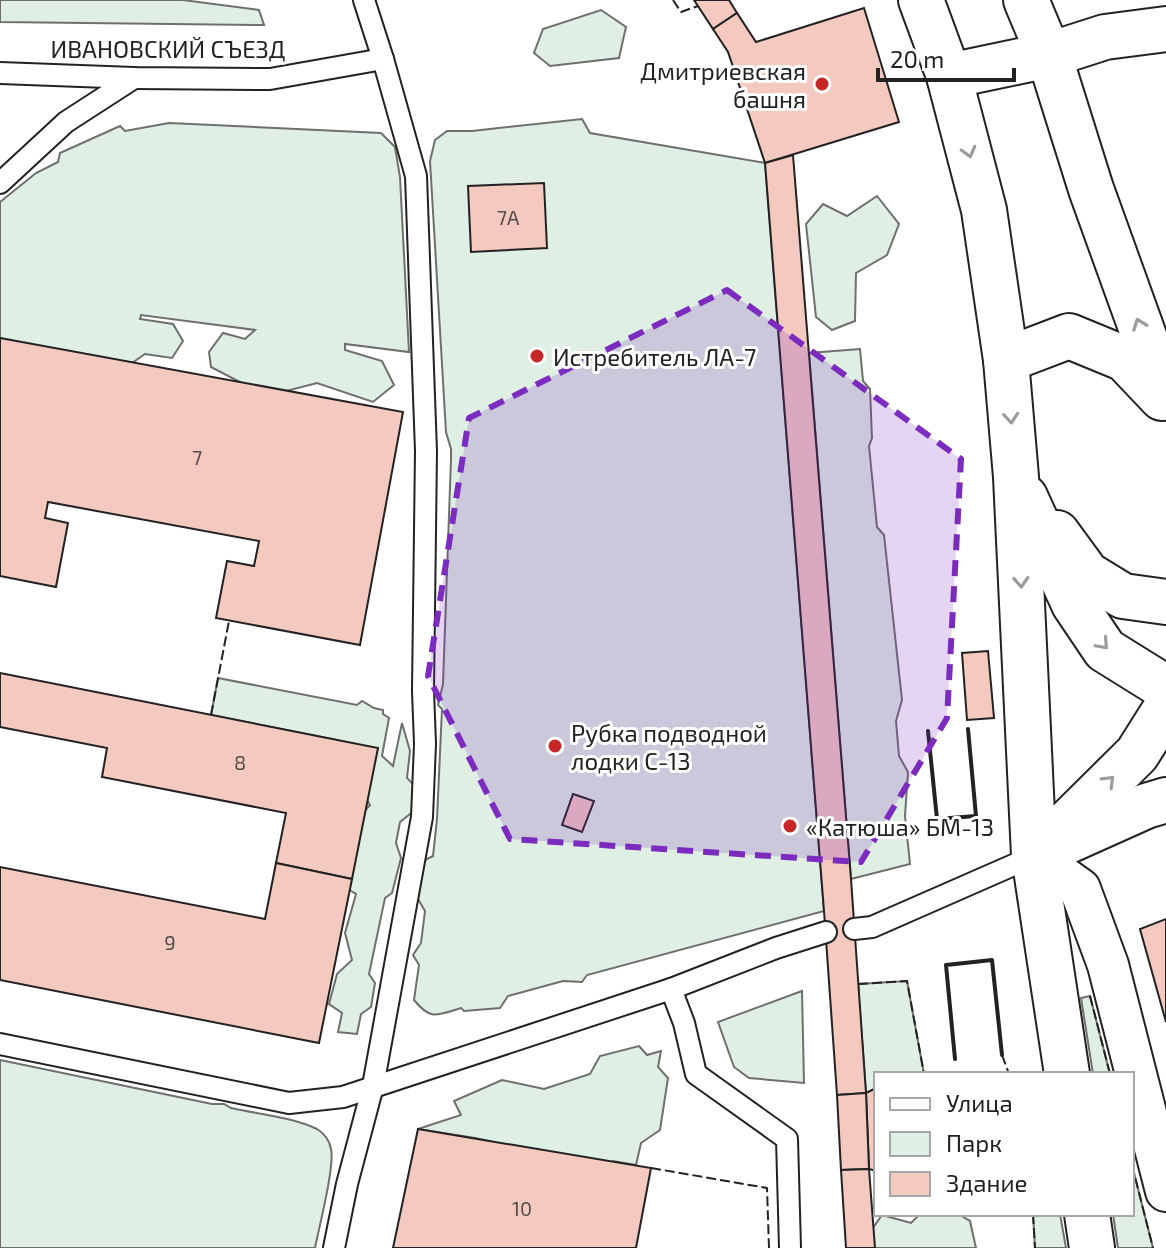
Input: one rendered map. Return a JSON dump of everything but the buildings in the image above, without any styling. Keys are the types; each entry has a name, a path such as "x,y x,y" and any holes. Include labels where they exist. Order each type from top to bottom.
{"main road":[{"path":"921,0 949,76 984,210 1006,360 1016,477 1034,856 1067,1072"},
{"path":"1026,0 1049,55 1091,189 1166,397"},
{"path":"949,76 1049,55 1105,37 1166,29"},
{"path":"1006,360 1069,336 1125,359 1166,403"},
{"path":"1016,477 1087,574 1123,596 1166,602"},
{"path":"1016,477 1074,604 1105,650 1166,688"},
{"path":"1034,856 1137,754 1166,708"},
{"path":"1034,856 1166,800"},
{"path":"1087,1216 1092,1248"}],"street":[{"path":"1034,856 1080,889 1108,965 1166,1191"}],"lane":[{"path":"334,1248 373,1086 422,817 425,744 426,451 416,176 364,0"},
{"name":"ИВАНОВСКИЙ СЪЕЗД","path":"0,73 270,79 383,59"},
{"path":"0,183 66,122 134,78"},
{"path":"854,929 872,927 1034,856"},
{"path":"0,1044 289,1103 343,1097 671,989 826,932"},
{"path":"671,989 684,1023 696,1074 787,1139 790,1248"}],"highlighted area":[{"path":"727,290 961,459 947,718 861,862 510,839 428,676 469,418"}],"green space":[{"path":"0,0 183,0 259,10 264,25 0,22"},
{"path":"601,10 626,27 619,58 550,66 534,53 543,29"},
{"path":"582,119 590,133 765,163 824,911 587,975 582,982 563,981 508,996 500,1008 464,1011 461,1008 430,1014 414,1000 419,965 413,955 421,943 425,911 418,899 423,861 433,856 437,819 442,709 438,705 443,684 451,449 446,432 430,161 435,140 447,131"},
{"path":"169,123 381,133 395,147 400,177 409,352 345,344 345,350 382,361 394,385 373,402 317,383 267,396 211,367 209,352 223,333 245,339 255,330 141,315 140,319 173,324 183,341 172,358 145,354 122,370 0,338 0,202 36,173 58,162 60,153 120,126 125,131"},
{"path":"877,196 899,224 887,255 856,273 855,321 832,330 816,317 806,224 823,204 847,216"},
{"path":"860,349 863,381 870,389 872,438 869,446 877,527 884,535 902,700 896,721 899,756 908,772 905,816 910,864 851,879 809,353"},
{"path":"218,678 357,705 362,701 383,710 389,718 382,756 393,766 402,723 410,751 407,778 417,788 415,810 400,822 396,843 401,858 392,893 385,898 369,974 375,983 371,1007 361,1014 357,1034 338,1032 342,1013 329,1004 337,974 352,960 345,933 356,894 331,879 345,832 370,805 336,740 211,715"},
{"path":"907,981 924,1072 874,1072 874,1089 866,1093 858,984"},
{"path":"802,991 804,1083 749,1078 734,1067 718,1022"},
{"path":"1090,996 1109,1072 1093,1072 1081,998"},
{"path":"639,1046 647,1055 661,1051 658,1067 668,1078 660,1130 641,1143 636,1165 613,1161 604,1167 475,1138 418,1129 461,1115 454,1101 502,1080 544,1089 590,1074 600,1056"},
{"path":"0,1060 224,1104 317,1129 328,1140 332,1157 315,1248 0,1248"},
{"path":"1134,1173 1153,1248 1118,1248 1113,1216 1134,1216"},
{"path":"881,1216 911,1223 918,1216 961,1216 970,1221 976,1248 859,1248"},
{"path":"1033,1216 1060,1216 1066,1248 1035,1248"}],"fence":[{"path":"673,0 681,12 698,6"},
{"path":"211,715 229,621"},
{"path":"858,984 907,981 924,1072"},
{"path":"1090,996 1109,1072"},
{"path":"1002,1055 1008,1072"},
{"path":"651,1168 767,1188 769,1248"},
{"path":"1134,1173 1153,1248"},
{"path":"1033,1216 1035,1248"}],"wall":[{"path":"928,731 937,819 976,816 968,729"},
{"path":"955,1059 946,965 992,960 1002,1055"}],"place":[{"name":"Дмитриевская башня","path":"822,84"},
{"name":"Истребитель ЛА-7","path":"537,356"},
{"name":"Рубка подводной лодки С-13","path":"555,746"},
{"name":"«Катюша» БМ-13","path":"790,826"}]}
